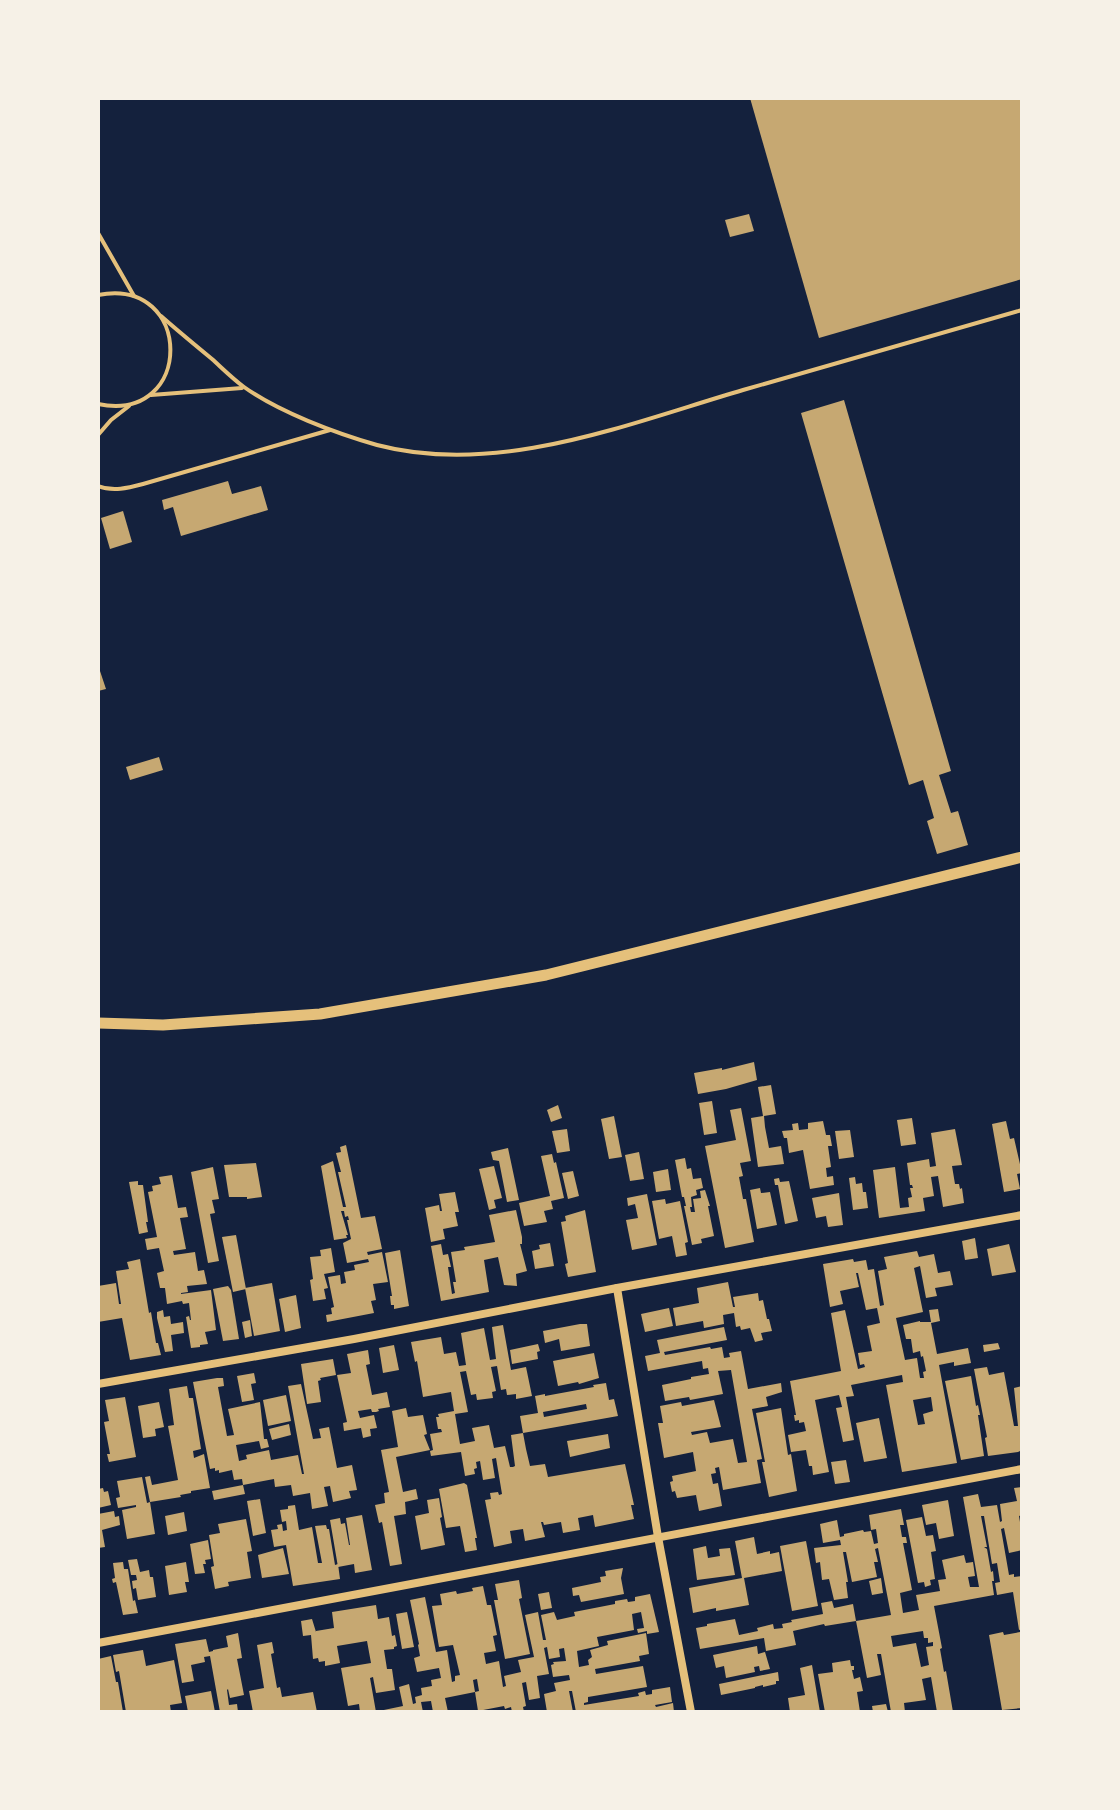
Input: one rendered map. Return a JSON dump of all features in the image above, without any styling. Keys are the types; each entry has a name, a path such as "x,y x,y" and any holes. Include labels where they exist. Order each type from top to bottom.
{"street":[{"path":"98,1023 163,1025 320,1014 546,975 1022,857"},
{"path":"98,1384 1022,1215"},
{"path":"617,1288 658,1537 691,1712"},
{"path":"98,1643 1022,1469"}],"lane":[{"path":"98,233 134,296"},
{"path":"98,295 134,296 149,304 245,388 330,430 379,445 425,453 482,455 558,443 625,426 1022,310"},
{"path":"98,435 131,404 149,395 167,372 171,344 161,316"},
{"path":"149,395 245,388"},
{"path":"98,404 112,407 131,404"},
{"path":"98,486 117,490 143,484 330,430"}],"building":[{"path":"750,98 1022,98 1022,279 819,338"},
{"path":"749,214 754,231 730,237 725,220"},
{"path":"844,400 951,771 939,775 951,813 958,811 968,845 937,854 927,821 934,818 923,780 909,785 801,413"},
{"path":"228,481 232,494 261,486 268,510 181,536 173,507 164,510 162,500"},
{"path":"123,511 132,542 110,549 101,518"},
{"path":"98,665 106,689 98,691"},
{"path":"159,757 163,770 130,780 126,767"},
{"path":"754,1062 757,1080 698,1094 694,1073"},
{"path":"771,1085 776,1114 764,1116 765,1127 769,1148 781,1146 784,1164 758,1167 751,1118 763,1116 758,1087"},
{"path":"712,1101 717,1133 704,1135 699,1103"},
{"path":"558,1105 562,1118 551,1122 547,1110"},
{"path":"741,1108 751,1161 740,1163 743,1176 739,1177 754,1242 725,1248 705,1146 736,1140 730,1110"},
{"path":"614,1116 622,1157 609,1159 601,1119"},
{"path":"912,1118 916,1144 901,1146 897,1120"},
{"path":"823,1121 832,1146 828,1146 831,1167 826,1168 827,1177 833,1176 834,1185 810,1189 803,1150 789,1153 787,1138 784,1138 782,1131 793,1130 792,1124 798,1123 799,1130 808,1129 808,1123"},
{"path":"1006,1121 1010,1139 1014,1138 1022,1173 1017,1174 1020,1189 1004,1192 992,1124"},
{"path":"567,1129 570,1151 557,1153 552,1131"},
{"path":"955,1129 962,1165 952,1166 955,1184 962,1188 964,1203 943,1207 938,1176 931,1177 934,1196 923,1198 925,1211 879,1218 873,1170 895,1167 900,1208 909,1207 908,1198 912,1197 910,1188 913,1188 907,1163 929,1159 930,1167 936,1166 931,1133"},
{"path":"850,1130 854,1157 839,1159 835,1131"},
{"path":"346,1145 361,1218 375,1216 382,1249 367,1252 368,1255 382,1252 388,1282 373,1284 376,1300 371,1301 374,1313 327,1322 326,1315 332,1314 331,1308 334,1307 328,1277 340,1275 341,1284 346,1283 344,1272 355,1270 354,1265 369,1262 368,1259 347,1263 343,1243 351,1239 348,1216 345,1217 344,1211 341,1211 347,1238 334,1240 321,1166 333,1161 343,1207 346,1207 336,1153"},
{"path":"508,1148 519,1200 507,1202 499,1161 493,1160 491,1152"},
{"path":"639,1152 644,1179 630,1181 625,1155"},
{"path":"552,1154 564,1198 551,1201 553,1209 544,1211 547,1222 524,1226 519,1203 550,1196 541,1156"},
{"path":"685,1158 693,1179 701,1178 703,1188 696,1190 697,1195 691,1197 691,1212 695,1212 693,1199 701,1198 700,1191 705,1190 714,1236 692,1245 675,1160"},
{"path":"256,1163 262,1197 229,1197 224,1165"},
{"path":"494,1166 502,1198 494,1200 496,1208 489,1210 479,1169"},
{"path":"213,1167 219,1199 212,1200 215,1213 210,1214 219,1261 208,1263 191,1172"},
{"path":"668,1169 671,1190 656,1192 653,1172"},
{"path":"573,1171 579,1196 568,1199 562,1173"},
{"path":"172,1175 178,1208 186,1207 188,1217 180,1218 186,1249 173,1251 174,1255 195,1252 198,1271 204,1270 207,1284 187,1286 188,1292 181,1294 211,1290 216,1330 205,1332 208,1344 200,1347 191,1348 186,1317 189,1316 191,1320 189,1303 167,1304 165,1288 160,1288 157,1273 164,1271 159,1248 147,1250 145,1239 157,1237 148,1192 153,1191 152,1186 161,1184 159,1177"},
{"path":"855,1177 856,1184 862,1183 863,1192 866,1192 868,1208 853,1210 849,1178"},
{"path":"779,1178 780,1182 789,1181 798,1221 785,1224 778,1185 775,1185 774,1179"},
{"path":"138,1181 138,1185 143,1185 148,1222 148,1232 139,1234 129,1182"},
{"path":"760,1188 761,1193 770,1192 777,1225 757,1229 750,1190"},
{"path":"455,1192 458,1226 443,1229 445,1239 431,1242 425,1208 439,1205 442,1211 439,1194"},
{"path":"839,1193 843,1225 828,1227 826,1216 816,1218 812,1198"},
{"path":"647,1194 657,1245 632,1250 626,1220 638,1218 635,1204 628,1206 627,1198"},
{"path":"665,1199 666,1204 680,1201 688,1242 685,1243 687,1255 676,1257 672,1236 659,1239 652,1201"},
{"path":"516,1210 527,1271 516,1274 517,1286 504,1285 498,1257 484,1260 489,1292 441,1301 431,1246 441,1244 443,1255 448,1254 452,1294 455,1293 451,1252 495,1242 489,1215"},
{"path":"585,1210 596,1272 568,1277 561,1222 566,1221 565,1216"},
{"path":"236,1235 246,1289 233,1292 222,1237"},
{"path":"975,1238 978,1258 965,1260 962,1241"},
{"path":"550,1243 554,1266 535,1269 532,1251 540,1249 539,1245"},
{"path":"1009,1244 1016,1272 992,1276 987,1249"},
{"path":"331,1248 335,1272 324,1274 328,1288 324,1289 326,1299 313,1301 310,1257 321,1256 320,1250"},
{"path":"400,1250 409,1306 394,1309 385,1253"},
{"path":"917,1251 919,1257 934,1254 938,1273 950,1271 953,1285 935,1288 937,1296 926,1298 920,1266 914,1268 923,1312 896,1318 905,1360 917,1358 920,1378 924,1378 923,1372 926,1371 923,1356 920,1351 913,1353 911,1339 906,1339 903,1325 931,1322 929,1310 938,1309 940,1321 931,1323 937,1354 968,1348 971,1363 939,1365 957,1463 902,1472 886,1385 903,1382 902,1375 851,1385 854,1396 846,1397 854,1440 843,1442 836,1408 842,1407 839,1395 815,1400 829,1472 813,1475 806,1450 791,1452 788,1435 806,1431 804,1422 795,1421 790,1381 841,1371 831,1313 845,1310 858,1369 865,1367 864,1364 860,1365 858,1353 872,1351 867,1326 880,1323 877,1308 866,1310 858,1273 859,1287 840,1291 843,1304 830,1307 823,1264 866,1260 868,1270 874,1269 880,1306 884,1305 878,1271 887,1269 884,1257","holes":["931,1397 933,1411 923,1414 925,1424 918,1425 913,1400"]},
{"path":"140,1259 149,1313 161,1355 130,1360 122,1318 98,1322 98,1286 116,1283 121,1304 116,1271 129,1269 127,1262"},
{"path":"728,1282 733,1307 733,1297 758,1293 759,1301 763,1300 772,1331 761,1333 763,1340 755,1342 750,1328 741,1330 740,1326 736,1327 734,1313 723,1315 724,1324 704,1328 703,1321 676,1326 673,1308 699,1303 697,1288"},
{"path":"272,1283 280,1331 254,1336 245,1288"},
{"path":"228,1286 239,1339 223,1341 213,1289"},
{"path":"296,1295 301,1328 285,1332 279,1299"},
{"path":"669,1308 673,1326 645,1332 641,1314"},
{"path":"163,1310 164,1317 170,1316 171,1324 183,1322 184,1333 171,1335 173,1351 165,1352 157,1318 157,1312"},
{"path":"250,1320 252,1336 245,1338 242,1322"},
{"path":"587,1324 590,1346 561,1351 559,1339 545,1343 543,1331"},
{"path":"503,1325 511,1370 526,1367 532,1396 516,1399 516,1394 507,1395 506,1389 501,1390 497,1366 491,1367 496,1391 492,1392 493,1398 477,1400 476,1394 471,1395 466,1371 460,1372 468,1412 455,1414 460,1444 475,1441 472,1428 489,1425 494,1448 505,1446 510,1467 515,1466 511,1435 523,1433 530,1466 545,1464 548,1477 625,1464 634,1519 595,1527 593,1515 578,1518 580,1530 563,1533 561,1522 544,1525 541,1522 545,1537 525,1541 523,1529 510,1531 512,1543 494,1547 485,1500 491,1499 490,1493 502,1494 496,1458 492,1459 495,1478 483,1480 480,1461 476,1462 475,1474 465,1476 461,1452 431,1456 430,1434 442,1432 438,1429 436,1417 454,1411 451,1392 423,1397 411,1342 441,1337 444,1354 456,1352 459,1366 466,1365 461,1333 484,1328 490,1360 496,1359 492,1327"},
{"path":"724,1327 727,1340 664,1352 665,1355 722,1347 724,1358 730,1357 729,1353 741,1351 748,1389 781,1383 782,1392 766,1397 768,1406 752,1409 762,1459 757,1460 761,1483 723,1490 719,1467 715,1468 716,1473 711,1474 713,1484 718,1483 722,1506 699,1511 696,1495 677,1498 675,1491 672,1492 672,1476 696,1471 693,1452 664,1458 658,1423 663,1423 660,1406 681,1402 682,1406 714,1400 721,1427 691,1432 692,1435 707,1432 710,1443 733,1439 738,1463 747,1462 731,1370 718,1371 723,1394 665,1401 662,1385 709,1374 708,1368 703,1369 702,1361 648,1371 645,1356 660,1353 657,1340"},
{"path":"998,1343 1000,1349 984,1352 983,1345"},
{"path":"538,1344 538,1359 512,1364 510,1350"},
{"path":"394,1345 399,1370 383,1373 379,1348"},
{"path":"368,1350 370,1364 366,1365 372,1395 387,1392 390,1407 376,1412 371,1409 358,1411 360,1418 374,1415 377,1428 370,1429 371,1436 363,1438 361,1428 344,1431 343,1423 347,1422 337,1375 351,1373 347,1354"},
{"path":"594,1353 599,1378 558,1386 553,1361"},
{"path":"333,1359 336,1375 318,1381 321,1402 307,1404 301,1364"},
{"path":"987,1367 989,1375 1004,1372 1014,1426 1018,1426 1014,1388 1022,1386 1022,1450 1018,1452 988,1456 974,1369"},
{"path":"254,1373 256,1383 251,1384 254,1400 242,1402 237,1376"},
{"path":"971,1376 980,1415 984,1456 961,1460 945,1381"},
{"path":"223,1378 224,1386 218,1387 227,1436 234,1435 228,1409 260,1402 264,1439 267,1439 269,1447 261,1449 259,1441 236,1445 239,1461 247,1459 246,1455 269,1450 271,1460 298,1455 304,1474 288,1386 301,1384 313,1439 321,1438 319,1429 329,1427 337,1468 352,1465 357,1490 349,1491 351,1498 333,1502 330,1486 324,1487 328,1506 312,1509 310,1493 293,1496 291,1485 275,1487 274,1479 243,1485 242,1479 234,1480 232,1470 219,1473 215,1468 210,1469 193,1382"},
{"path":"606,1383 609,1400 614,1399 618,1416 523,1433 520,1416 538,1413 535,1396","holes":["586,1404 587,1409 544,1417 543,1412"]},
{"path":"187,1386 189,1398 193,1398 201,1449 193,1451 194,1458 204,1454 210,1488 150,1502 145,1477 150,1476 152,1485 178,1480 168,1426 174,1425 169,1389"},
{"path":"286,1395 291,1421 268,1426 263,1400"},
{"path":"125,1397 136,1457 109,1462 104,1422 109,1421 105,1400"},
{"path":"159,1402 164,1427 155,1429 156,1436 143,1438 138,1406"},
{"path":"406,1408 408,1417 423,1415 427,1434 424,1435 430,1450 396,1457 403,1492 416,1489 418,1499 405,1502 406,1514 394,1516 402,1564 390,1566 382,1522 379,1523 375,1505 385,1503 384,1493 389,1492 381,1450 398,1447 392,1411"},
{"path":"781,1408 797,1491 769,1497 756,1413"},
{"path":"879,1418 887,1458 864,1462 856,1423"},
{"path":"289,1424 291,1435 272,1440 269,1429"},
{"path":"608,1434 610,1448 570,1457 567,1441"},
{"path":"846,1460 850,1482 835,1484 831,1462"},
{"path":"142,1477 155,1534 127,1539 122,1510 136,1505 118,1508 116,1498 120,1497 117,1481"},
{"path":"464,1483 467,1485 477,1538 477,1550 465,1552 460,1526 446,1528 439,1489"},
{"path":"243,1485 245,1494 214,1500 212,1491"},
{"path":"1022,1487 1022,1515 1019,1516 1022,1550 1009,1553 1004,1528 1001,1529 1009,1575 1022,1576 1022,1629 1019,1630 1013,1592 997,1595 995,1583 1000,1582 997,1563 992,1564 984,1516 981,1516 987,1547 984,1547 993,1571 994,1595 934,1606 953,1712 937,1712 931,1677 922,1679 926,1700 904,1703 905,1712 891,1712 881,1654 877,1654 881,1675 867,1678 856,1621 891,1615 878,1548 875,1549 878,1562 874,1562 877,1577 852,1582 846,1552 843,1552 848,1598 834,1600 829,1579 822,1580 820,1562 816,1563 814,1548 841,1545 840,1540 823,1543 820,1524 837,1520 840,1537 863,1530 871,1531 874,1544 878,1543 876,1529 871,1530 869,1515 901,1509 904,1525 900,1525 902,1537 906,1537 907,1543 903,1543 912,1590 900,1593 903,1613 919,1610 916,1595 940,1591 938,1580 946,1579 942,1560 964,1555 966,1563 973,1562 975,1576 968,1577 970,1587 979,1587 963,1497 978,1494 981,1507 997,1505 1000,1522 1000,1504 1017,1501 1014,1488","holes":["923,1631 924,1638 928,1638 928,1643 933,1642 933,1646 926,1647 929,1665 921,1667 916,1643 893,1647 891,1636"]},
{"path":"103,1488 104,1492 108,1491 111,1505 98,1508 98,1489"},
{"path":"439,1498 445,1545 421,1550 415,1516 429,1513 427,1500"},
{"path":"260,1499 266,1533 253,1536 247,1501"},
{"path":"948,1500 954,1536 939,1539 936,1523 926,1525 922,1505"},
{"path":"295,1505 299,1530 312,1527 318,1563 322,1563 315,1526 326,1525 329,1529 340,1579 293,1586 286,1545 274,1547 271,1530 278,1529 277,1525 282,1524 283,1531 287,1530 280,1510"},
{"path":"114,1511 115,1517 119,1516 120,1525 102,1530 105,1547 98,1548 98,1514"},
{"path":"184,1512 187,1531 168,1535 165,1516"},
{"path":"362,1515 372,1570 355,1573 354,1564 338,1567 330,1520 340,1518 341,1524 345,1523 350,1545 346,1518"},
{"path":"922,1517 926,1536 933,1535 936,1551 931,1552 935,1579 925,1587 924,1582 918,1583 906,1520"},
{"path":"246,1519 252,1551 247,1552 251,1578 228,1582 229,1586 215,1589 209,1535 220,1533 218,1524"},
{"path":"754,1537 757,1554 779,1552 782,1571 744,1578 749,1605 693,1613 689,1588 742,1578 735,1541"},
{"path":"208,1540 211,1559 203,1564 205,1573 195,1574 190,1544"},
{"path":"806,1541 818,1606 792,1611 780,1546"},
{"path":"706,1546 708,1558 720,1556 719,1549 730,1548 735,1575 697,1580 693,1549"},
{"path":"283,1548 289,1574 262,1578 258,1555"},
{"path":"137,1559 140,1572 149,1570 150,1577 153,1577 156,1597 138,1600 132,1581 137,1580 136,1575 131,1575 128,1560"},
{"path":"123,1562 124,1569 128,1569 138,1613 123,1615 116,1582 113,1583 113,1563"},
{"path":"186,1562 187,1592 169,1595 165,1566"},
{"path":"623,1568 624,1594 581,1602 579,1595 573,1596 572,1588 601,1582 600,1577 606,1576 605,1571"},
{"path":"881,1578 883,1593 872,1595 869,1581"},
{"path":"519,1580 522,1598 519,1599 530,1654 505,1659 494,1600 498,1600 495,1584"},
{"path":"483,1586 487,1605 491,1605 497,1635 493,1636 496,1651 484,1653 486,1664 499,1661 503,1687 506,1686 504,1676 521,1672 518,1660 534,1657 525,1615 538,1612 543,1640 546,1640 541,1615 554,1612 557,1620 575,1616 574,1612 615,1604 615,1601 635,1601 635,1597 650,1594 659,1632 638,1633 637,1629 644,1628 641,1612 632,1614 634,1630 597,1637 599,1646 577,1651 579,1667 589,1665 588,1660 592,1657 590,1650 608,1645 607,1641 646,1633 649,1654 639,1656 640,1661 595,1669 596,1674 643,1666 647,1687 588,1697 584,1705 639,1696 638,1693 645,1691 646,1695 652,1694 652,1690 670,1687 672,1702 655,1705 673,1703 674,1712 576,1712 572,1691 569,1691 573,1712 547,1712 544,1694 556,1691 554,1683 570,1680 569,1675 553,1677 553,1662 566,1661 564,1648 559,1649 560,1657 549,1659 547,1647 544,1648 549,1674 537,1676 540,1698 529,1700 526,1682 522,1683 526,1706 523,1707 524,1712 512,1712 511,1707 505,1709 504,1706 478,1711 475,1692 445,1698 448,1712 433,1712 431,1701 421,1702 423,1712 379,1712 403,1706 399,1687 409,1684 413,1704 416,1703 415,1697 422,1695 421,1688 432,1686 431,1680 441,1678 439,1668 417,1672 414,1658 420,1656 419,1644 410,1600 425,1597 436,1652 447,1650 452,1682 455,1676 460,1675 453,1645 439,1647 432,1606 442,1605 440,1594 456,1591 457,1594","holes":["477,1679 479,1691 475,1692 473,1680"]},
{"path":"549,1592 552,1608 541,1610 538,1594"},
{"path":"832,1601 834,1608 853,1604 856,1621 793,1631 796,1645 766,1651 764,1638 700,1649 696,1628 707,1624 735,1619 739,1635 773,1624 774,1629 783,1628 782,1624 791,1620 823,1614 821,1603"},
{"path":"376,1605 378,1619 389,1617 392,1636 395,1635 397,1646 384,1650 387,1669 392,1669 395,1690 376,1693 373,1677 370,1678 376,1712 360,1712 359,1704 348,1706 341,1668 371,1663 367,1641 337,1646 340,1663 325,1666 325,1661 313,1659 311,1635 303,1636 301,1621 312,1619 316,1632 334,1628 332,1612"},
{"path":"407,1612 414,1647 402,1649 396,1614"},
{"path":"1003,1632 1004,1635 1020,1632 1022,1708 1002,1710 989,1635"},
{"path":"238,1633 242,1658 237,1659 244,1695 230,1698 228,1689 229,1705 237,1704 238,1712 220,1712 210,1656 204,1657 205,1662 191,1665 194,1681 182,1683 175,1644 206,1639 209,1652 228,1647 226,1636"},
{"path":"272,1642 277,1688 280,1687 282,1697 313,1692 317,1712 253,1712 249,1691 264,1688 257,1645"},
{"path":"757,1646 758,1654 765,1652 770,1669 760,1671 759,1666 754,1667 755,1672 726,1678 724,1666 716,1668 713,1655"},
{"path":"143,1650 146,1666 174,1660 182,1703 170,1705 171,1712 126,1712 113,1655"},
{"path":"111,1656 123,1712 98,1712 98,1659"},
{"path":"850,1660 851,1666 854,1666 854,1679 860,1677 863,1691 857,1692 860,1712 825,1712 818,1674 833,1672 832,1663"},
{"path":"812,1665 820,1712 790,1712 788,1698 805,1695 800,1668"},
{"path":"778,1672 779,1681 776,1684 721,1695 719,1684"},
{"path":"211,1691 215,1712 188,1712 185,1696"},
{"path":"886,1704 888,1712 873,1712 872,1706"}]}
